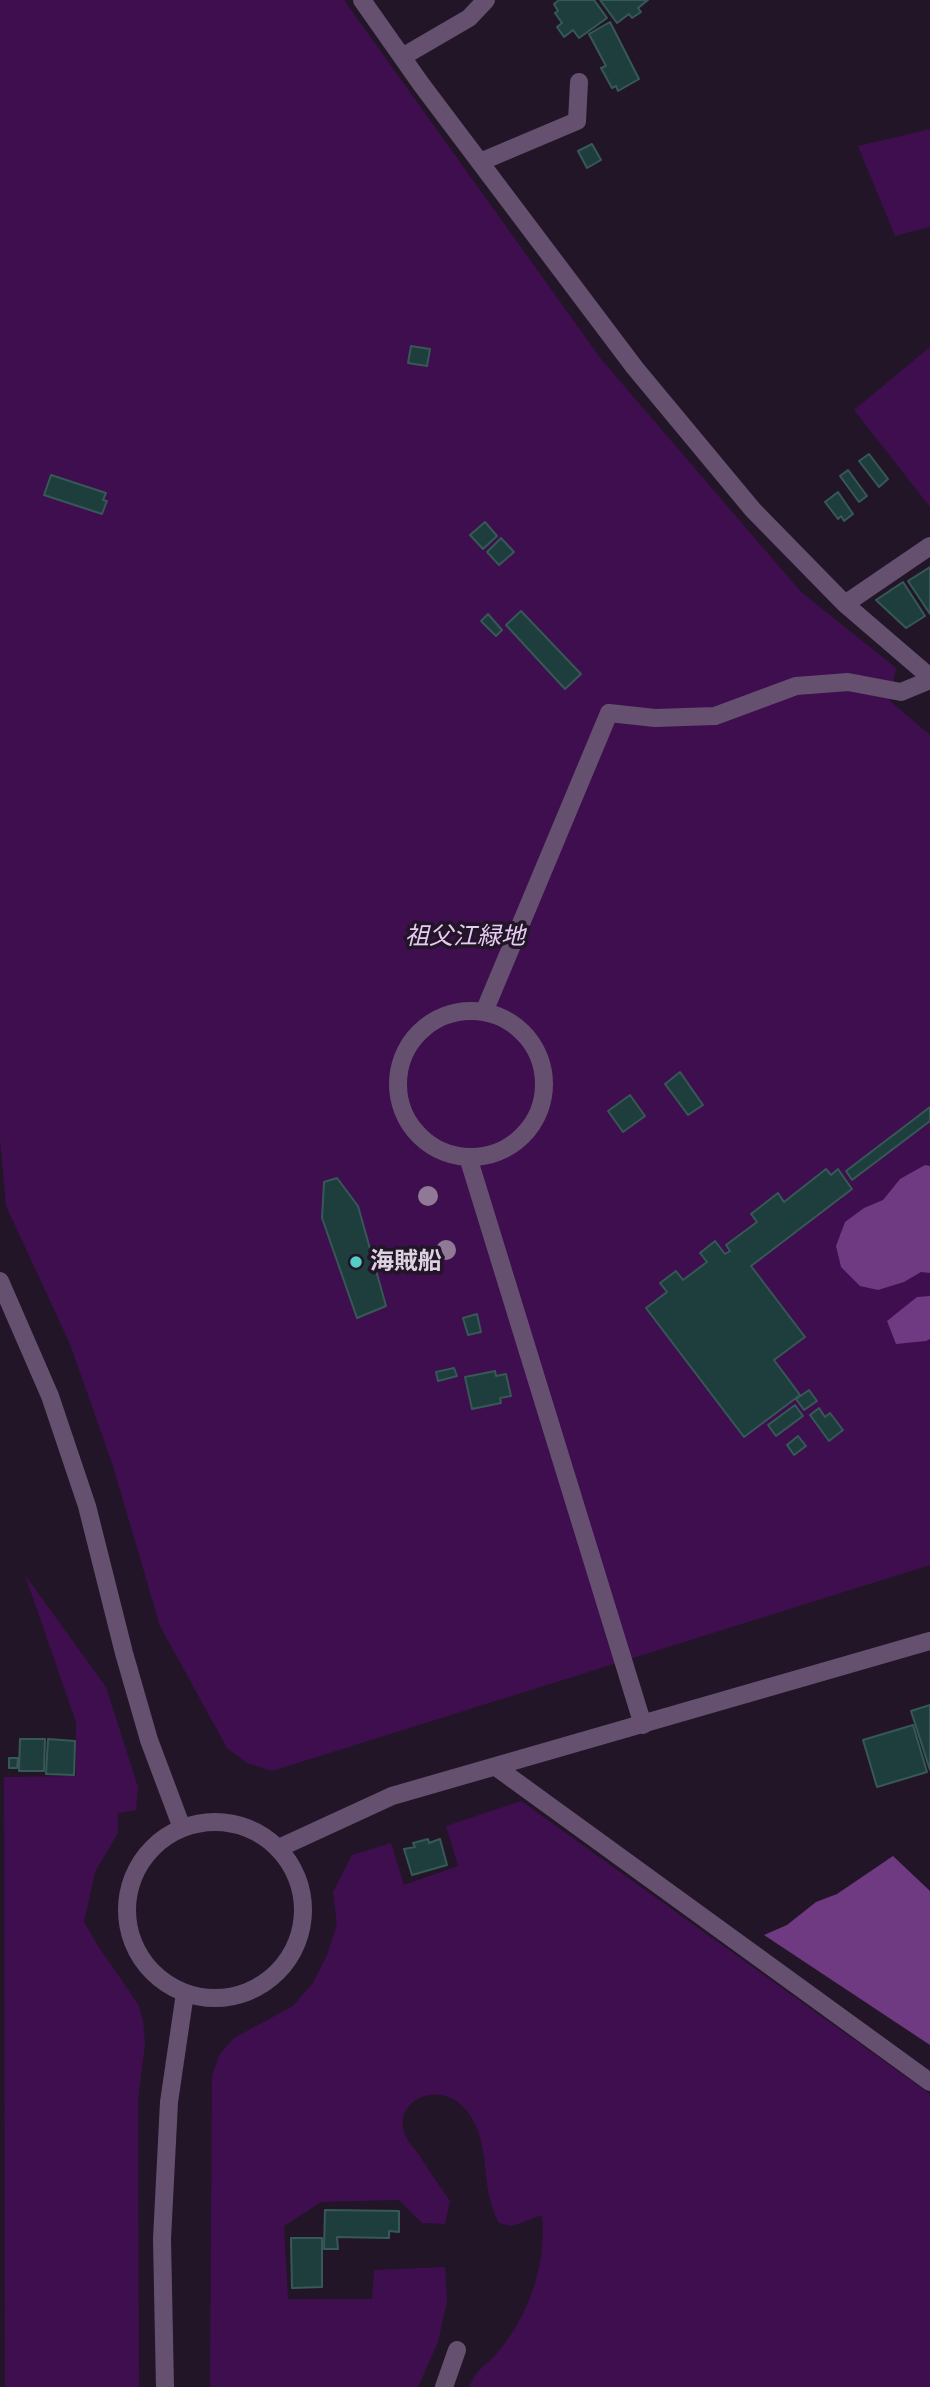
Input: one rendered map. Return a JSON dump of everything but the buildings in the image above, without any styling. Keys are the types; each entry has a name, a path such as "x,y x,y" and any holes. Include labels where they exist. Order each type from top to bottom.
{"street":[{"path":"362,0 635,368 754,510 845,604 930,678 901,692 848,682 796,687 715,716 655,718 609,713 484,1012"},
{"path":"402,57 469,18 486,0"},
{"path":"480,162 577,121 579,82"},
{"path":"845,604 930,546"},
{"path":"459,1012 484,1012 506,1019 526,1035 539,1055 545,1079 542,1104 531,1126 514,1143 492,1154 468,1157 444,1152 424,1140 408,1122 399,1100 398,1077 404,1054 418,1034 437,1020 459,1012"},
{"path":"468,1157 643,1725"},
{"path":"0,1281 50,1396 83,1494 149,1740 181,1828"},
{"path":"279,1848 392,1796 930,1640"},
{"path":"496,1767 930,2082"},
{"path":"216,1821 250,1828 279,1848 296,1873 303,1901 301,1930 289,1957 270,1979 243,1993 214,1998 185,1993 162,1980 143,1962 131,1938 127,1912 130,1885 141,1861 159,1841 181,1828 216,1821"},
{"path":"165,2387 162,2239 169,2102 185,1993"},
{"path":"444,2387 457,2350"}],"green space":[{"name":"祖父江緑地","path":"0,0 344,0 601,359 801,592 896,668 890,701 930,735 930,1565 272,1771 247,1763 227,1748 160,1626 113,1466 70,1344 6,1206 0,1139"},
{"path":"930,129 930,227 895,236 858,146"},
{"path":"930,347 930,507 854,410"},
{"path":"25,1575 106,1687 138,1787 136,1810 118,1813 118,1833 95,1872 84,1922 138,2004 143,2020 145,2044 138,2099 139,2387 5,2387 4,1777 76,1776 76,1722"},
{"path":"521,1801 930,2094 930,2387 469,2387 478,2371 508,2338 527,2306 542,2252 542,2215 512,2226 499,2223 489,2195 484,2154 477,2128 459,2103 447,2096 434,2094 413,2102 406,2111 403,2122 407,2139 450,2201 445,2224 422,2223 399,2200 321,2202 284,2226 288,2299 372,2299 374,2270 445,2267 447,2301 438,2342 418,2387 210,2387 212,2075 220,2054 234,2038 293,2006 313,1983 327,1955 337,1924 333,1892 352,1855 391,1843 404,1885 458,1866 446,1826"}],"shaded area":[{"path":"925,1165 930,1166 930,1273 921,1272 904,1282 878,1290 860,1286 841,1267 836,1246 845,1222 864,1208 883,1200 900,1179"},
{"path":"930,1296 930,1339 896,1344 887,1321 917,1297"},
{"path":"893,1856 930,1891 930,2045 764,1935 787,1925 816,1902 837,1894"}],"place":[{"name":"海賊船","path":"356,1262"}]}
